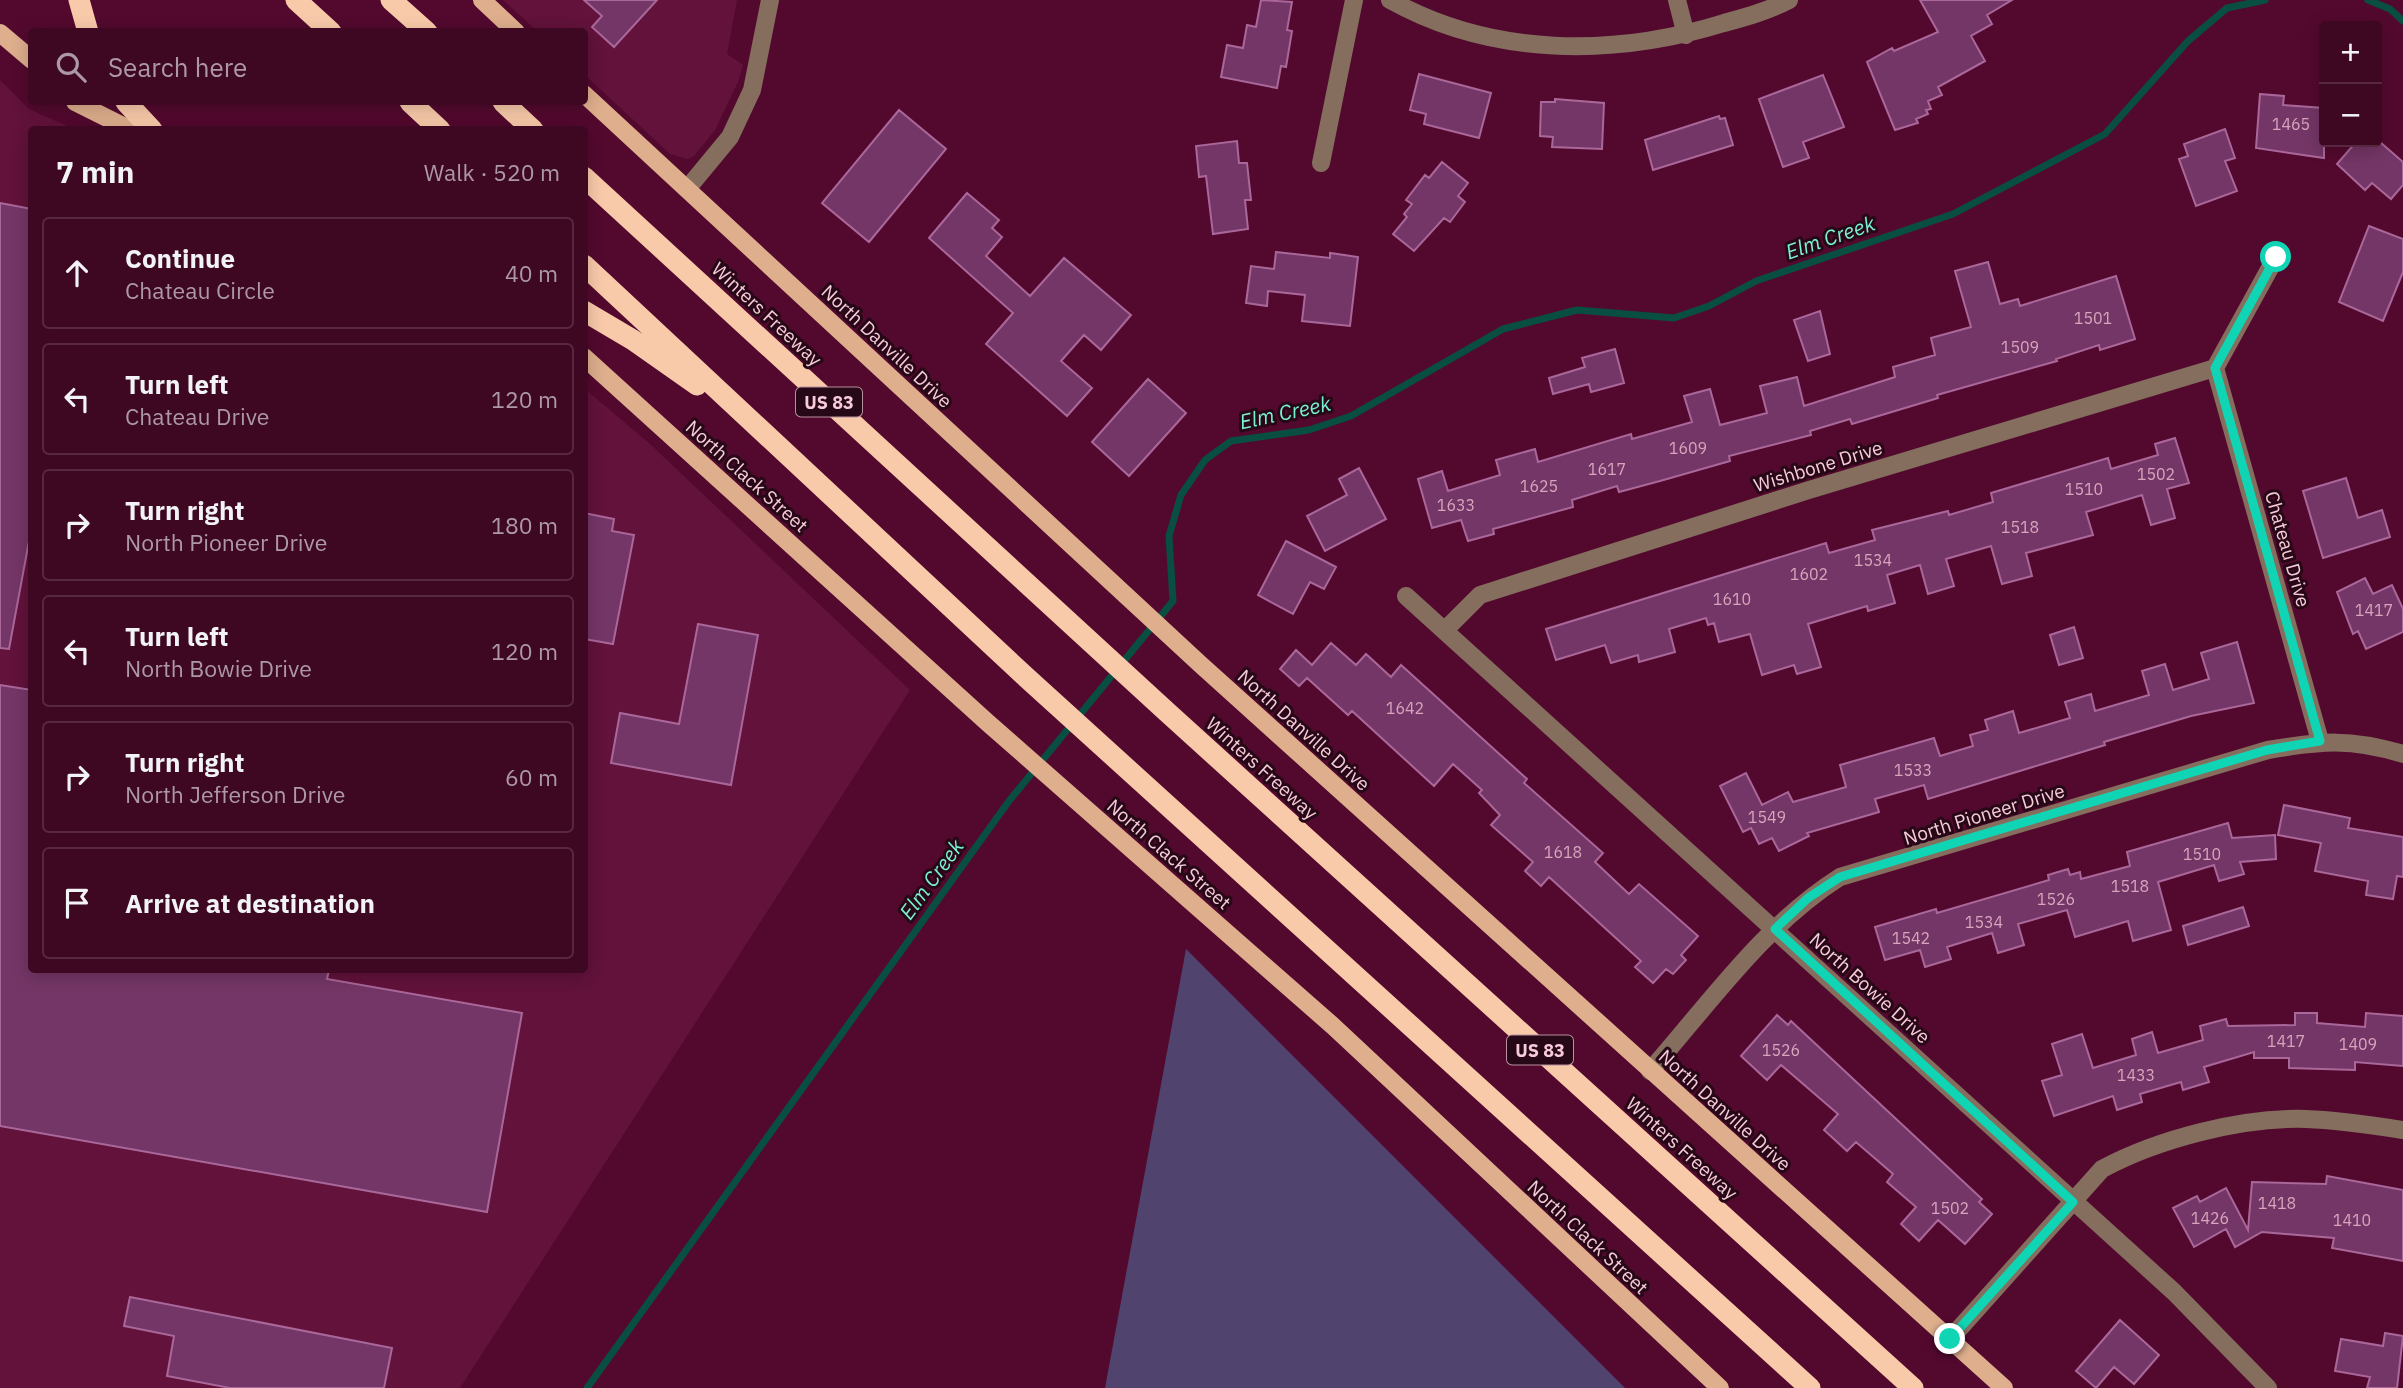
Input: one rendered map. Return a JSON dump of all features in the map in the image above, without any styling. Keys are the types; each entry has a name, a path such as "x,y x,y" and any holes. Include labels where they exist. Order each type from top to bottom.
{"highway":[{"path":"79,0 88,28"},
{"path":"296,0 327,28"},
{"path":"391,0 422,28"},
{"path":"128,105 148,126"},
{"path":"413,105 436,126"},
{"path":"506,105 529,126"},
{"name":"Winters Freeway","path":"588,181 1167,712 1913,1388"},
{"path":"588,269 1027,678 1810,1388"},
{"path":"588,313 633,340 762,431"}],"main road":[{"path":"482,0 512,28"},
{"path":"0,33 28,57"},
{"name":"North Danville Drive","path":"588,98 1200,664 2004,1388"},
{"path":"81,105 123,126"},
{"name":"North Clack Street","path":"588,361 988,723 1333,1026 1720,1388"}],"street":[{"path":"687,189 730,137 752,90 770,0"},
{"path":"1321,163 1354,0"},
{"path":"1390,0 1443,24 1508,42 1560,47 1615,45 1686,35 1774,8 1789,0"},
{"path":"1677,0 1686,35"},
{"path":"2215,368 2276,257"},
{"name":"Wishbone Drive","path":"1447,629 1480,594 1809,490 2215,368"},
{"name":"Chateau Drive","path":"2215,368 2320,741"},
{"name":"North Bowie Drive","path":"1406,596 1447,629 1586,760 2174,1292 2268,1388"},
{"name":"North Pioneer Drive","path":"1650,1071 1775,929 1808,898 1840,877 2267,750 2320,741 2365,743 2403,754"},
{"path":"1950,1339 2102,1169 2130,1154 2237,1125 2303,1119 2403,1130"}],"shaded area":[{"path":"503,0 737,0 727,54 743,65 738,82 715,130 694,156 688,159 670,154 588,78 588,28 534,28"},
{"path":"0,80 29,109 67,126 28,126 28,973 588,973 588,392 650,444 910,690 460,1388 0,1388"},
{"path":"1186,949 1625,1388 1105,1388"}],"building":[{"path":"584,0 657,0 614,47 592,27 602,16"},
{"path":"1261,0 1292,2 1287,30 1292,31 1286,67 1281,66 1277,88 1221,77 1227,45 1243,48 1247,25 1256,27"},
{"path":"1920,0 2012,0 1987,15 1992,24 1971,36 1985,61 1938,87 1942,95 1928,101 1931,109 1926,110 1928,114 1916,119 1918,123 1895,130 1867,62 1892,48 1894,51 1938,32"},
{"path":"1419,74 1491,93 1479,138 1424,124 1426,114 1410,110"},
{"path":"1823,75 1844,127 1803,142 1809,158 1783,167 1759,99"},
{"path":"2260,94 2284,96 2283,105 2319,108 2319,147 2324,147 2324,158 2256,148"},
{"path":"1555,99 1604,103 1602,149 1552,147 1553,137 1540,136 1541,102 1555,102"},
{"path":"899,110 946,149 869,242 822,203"},
{"path":"1719,116 1720,119 1725,118 1733,145 1653,170 1645,140"},
{"path":"2225,129 2235,158 2225,161 2237,191 2196,206 2179,159 2188,156 2184,144"},
{"path":"1237,141 1239,163 1247,163 1251,200 1245,200 1248,229 1213,234 1206,176 1199,177 1196,146"},
{"path":"2382,144 2403,162 2403,185 2391,199 2372,183 2365,190 2337,164 2352,147 2382,147"},
{"path":"1442,162 1468,183 1458,196 1465,202 1450,222 1444,218 1414,251 1393,234 1407,217 1404,214 1412,204 1406,200 1425,175 1429,178"},
{"path":"967,193 999,220 992,228 1002,237 986,256 1030,296 1064,258 1131,315 1101,350 1084,335 1061,361 1092,388 1067,416 986,344 1013,313 929,238"},
{"path":"0,203 28,208 28,547 9,649 0,648"},
{"path":"2369,226 2403,239 2403,272 2383,321 2339,302"},
{"path":"1276,252 1330,258 1330,253 1358,257 1350,326 1302,321 1305,295 1268,291 1267,306 1246,303 1251,266 1274,269"},
{"path":"1988,262 2000,304 2018,299 2020,306 2116,276 2135,339 2100,350 2099,345 2056,359 2057,361 1937,395 1938,398 1852,424 1850,419 1810,431 1811,435 1729,456 1730,461 1660,481 1619,492 1617,486 1572,500 1573,507 1493,529 1494,534 1468,541 1461,520 1432,528 1418,479 1442,471 1448,491 1500,475 1496,460 1535,449 1538,462 1631,434 1632,439 1692,422 1684,396 1710,389 1720,425 1767,413 1760,386 1797,377 1804,406 1895,377 1893,367 1935,355 1931,338 1971,327 1955,271"},
{"path":"1820,311 1830,354 1808,361 1794,320"},
{"path":"1615,349 1624,383 1591,392 1589,384 1553,394 1549,378 1585,367 1582,358"},
{"path":"1148,379 1186,413 1129,476 1092,442"},
{"path":"2175,438 2189,483 2167,489 2175,518 2151,525 2142,495 2086,512 2093,535 2026,553 2032,576 2002,584 1991,546 1946,559 1954,586 1928,594 1920,565 1887,575 1895,603 1868,611 1867,606 1808,624 1821,667 1797,674 1794,665 1762,675 1750,634 1719,642 1714,623 1708,625 1706,618 1669,629 1675,652 1639,662 1638,655 1611,663 1605,645 1556,660 1546,629 1826,543 1829,553 1875,540 1872,530 1948,511 1949,515 1993,502 1991,493 2108,458 2111,469 2158,455 2155,444"},
{"path":"1359,468 1386,519 1325,551 1307,516 1347,495 1339,479"},
{"path":"2346,478 2358,518 2382,510 2390,537 2323,558 2303,491"},
{"path":"588,514 614,519 612,531 634,535 613,644 588,640"},
{"path":"1286,541 1336,567 1324,589 1310,582 1293,614 1258,595"},
{"path":"2365,578 2373,594 2392,585 2403,609 2403,632 2366,649 2358,631 2353,634 2337,592"},
{"path":"698,624 758,635 731,785 611,763 620,713 679,724"},
{"path":"2074,627 2083,658 2059,665 2050,635"},
{"path":"2237,642 2254,703 2191,716 1928,799 1924,785 1875,799 1879,812 1807,833 1809,836 1779,851 1772,838 1759,844 1751,828 1743,832 1720,786 1746,773 1762,805 1788,792 1793,802 1846,787 1840,765 1934,738 1940,756 1973,746 1970,735 1988,730 1985,720 2013,711 2019,733 2070,718 2065,702 2091,694 2095,711 2149,695 2142,671 2165,664 2173,690 2209,679 2201,653"},
{"path":"1331,643 1356,665 1366,654 1391,677 1401,665 1527,779 1524,783 1603,853 1595,862 1629,894 1639,884 1698,936 1681,955 1686,960 1673,974 1666,969 1653,983 1635,967 1641,961 1549,877 1541,886 1525,871 1533,862 1491,825 1500,815 1479,793 1482,790 1453,764 1434,786 1352,711 1348,715 1307,678 1299,686 1280,669 1296,650 1312,665"},
{"path":"0,685 28,689 28,973 328,973 327,979 522,1013 487,1212 0,1126"},
{"path":"2284,805 2350,818 2348,828 2403,837 2403,877 2397,876 2393,899 2366,895 2368,881 2315,871 2321,843 2278,835"},
{"path":"2228,823 2232,838 2275,835 2276,859 2240,862 2244,874 2219,881 2214,865 2158,882 2171,930 2133,941 2128,921 2075,937 2067,910 2018,924 2024,945 1998,953 1992,933 1947,947 1951,959 1925,967 1920,950 1885,960 1875,927 1936,909 1937,913 2049,880 2048,875 2068,869 2070,875 2080,872 2081,879 2130,866 2127,852"},
{"path":"2243,907 2249,926 2188,945 2183,926"},
{"path":"2295,1013 2317,1013 2317,1023 2365,1027 2366,1013 2403,1016 2403,1066 2355,1062 2355,1070 2289,1068 2289,1058 2254,1058 2254,1052 2204,1067 2209,1082 2183,1090 2181,1082 2140,1094 2142,1102 2117,1110 2113,1096 2054,1116 2042,1081 2062,1075 2052,1044 2082,1034 2093,1068 2136,1055 2132,1039 2152,1032 2158,1053 2203,1040 2200,1026 2226,1019 2228,1026 2295,1025"},
{"path":"1777,1015 1788,1025 1791,1021 1982,1199 1979,1202 1992,1214 1965,1244 1938,1220 1919,1241 1901,1224 1916,1207 1887,1182 1893,1174 1856,1142 1847,1151 1824,1130 1838,1114 1781,1065 1767,1080 1741,1056"},
{"path":"2327,1176 2403,1190 2403,1261 2332,1248 2334,1238 2262,1232 2235,1247 2226,1229 2194,1247 2173,1208 2197,1196 2200,1202 2226,1188 2248,1230 2252,1182 2326,1184"},
{"path":"130,1297 392,1348 384,1388 230,1388 167,1376 174,1336 124,1326"},
{"path":"2120,1320 2159,1355 2134,1384 2114,1367 2096,1388 2076,1371"},
{"path":"2385,1333 2403,1336 2397,1388 2367,1388 2370,1377 2335,1371 2341,1339 2383,1346"}],"waterway":[{"name":"Elm Creek","path":"587,1388 1009,801 1173,601 1169,536 1181,495 1205,460 1231,441 1309,430 1351,416 1503,329 1577,310 1674,318 1709,306 1756,281 1953,214 2105,134 2188,41 2227,8 2265,0"},
{"name":"Elm Creek","path":"2368,0 2390,9 2403,21"}],"route":[{"path":"1950,1339 2073,1202 1775,929 1808,898 1840,877 2267,750 2320,741 2215,368 2276,257"}]}
